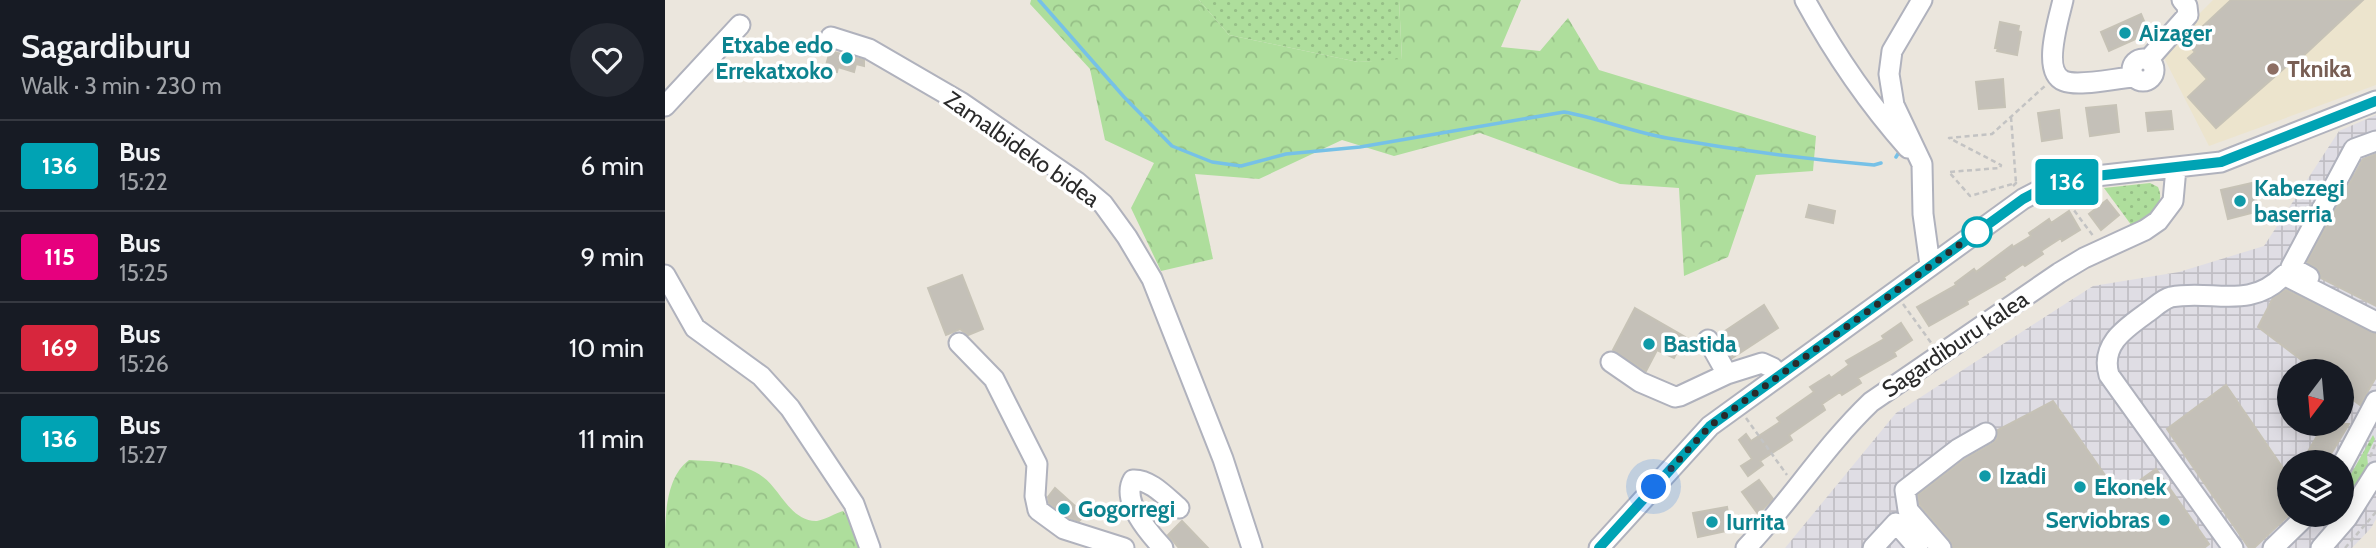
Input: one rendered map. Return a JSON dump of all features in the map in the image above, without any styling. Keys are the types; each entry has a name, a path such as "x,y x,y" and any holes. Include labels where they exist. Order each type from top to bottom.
{"street":[{"path":"1805,0 1829,43 1858,86 1885,123 1921,164"},
{"path":"1922,0 1892,51 1889,74 1895,104 1921,164 1923,214 1930,265"},
{"path":"2063,0 2052,68 2056,76 2064,81 2078,82 2134,77 2144,81 2153,76 2154,66 2148,60 2188,15 2187,6 2182,0"},
{"path":"665,106 740,25"},
{"name":"Zamalbideko bidea","path":"831,37 869,49 962,103 1077,182 1103,204 1152,279 1223,459 1252,548"},
{"path":"1599,548 1710,426 2023,199 2042,189 2087,177 2221,162 2376,101"},
{"path":"2376,141 2354,149 2291,268 2376,310"},
{"name":"Sagardiburu kalea","path":"1745,548 1768,525 1846,426 1871,402 2059,273 2158,221 2173,201 2176,168"},
{"path":"665,275 695,327 761,376 790,408 854,504 870,548"},
{"path":"2233,548 2109,376 2106,356 2118,334 2168,297 2245,296 2273,287 2284,275 2376,322"},
{"path":"1708,340 1727,374"},
{"path":"959,344 993,379 1037,464 1035,496 1038,510 1064,529 1124,548"},
{"path":"1611,362 1640,382 1675,397 1727,374 1762,363 1779,374"},
{"path":"2350,450 2376,401"},
{"path":"1941,548 1908,510 1905,490 1958,449 1986,433"},
{"path":"2321,548 2347,518 2376,472"},
{"path":"1163,548 1135,508 1129,492 1130,483 1133,480 1147,482 1179,508"},
{"path":"1873,548 1896,523 1918,548"},
{"path":"2273,548 2295,527"}],"path":[{"path":"2016,183 1970,196 1949,172 2000,168 2001,165 1949,138 1991,134 2056,76"},
{"path":"2011,117 2016,183"},
{"path":"2007,190 2016,183"},
{"path":"2061,193 2098,242"},
{"path":"1901,301 1935,348"},
{"path":"1742,412 1792,483"},
{"path":"2346,548 2376,512"}],"shaded area":[{"name":"Tknika","path":"2213,0 2376,0 2376,85 2209,146 2161,52"},
{"path":"2376,115 2376,519 2352,548 1785,548 1896,413 2093,286 2179,272 2264,246 2339,131"}],"green space":[{"path":"1031,0 1199,0 1229,35 1358,62 1402,59 1399,0 1521,0 1501,47 1540,51 1568,18 1599,70 1816,136 1813,171 1756,175 1728,257 1684,276 1679,188 1620,184 1480,133 1394,156 1342,140 1259,179 1195,174 1213,259 1161,271 1131,208 1154,163 1105,140 1090,69 1030,4"},
{"path":"1199,0 1399,0 1402,60 1358,62 1229,35"},
{"path":"2150,183 2158,187 2160,200 2149,215 2132,226 2104,188"},
{"path":"2373,435 2375,439 2367,455 2368,465 2354,492 2354,469"},
{"path":"689,460 727,463 755,472 769,482 793,511 808,520 817,521 843,511 855,526 862,548 665,548 666,512 671,488 675,477"}],"building":[{"path":"2231,0 2363,0 2300,59 2297,57 2216,128 2188,97 2207,79 2188,58 2195,52 2186,42"},
{"name":"Aizager","path":"2141,14 2149,33 2109,51 2101,32"},
{"path":"2000,22 2019,26 2018,31 2021,32 2017,55 1997,51 1998,48 1995,48"},
{"name":"Etxabe edo Errekatxoko","path":"830,51 864,60 864,66 856,64 854,72 838,67 837,72 825,69"},
{"path":"2003,79 2005,107 1979,109 1976,82"},
{"path":"2116,105 2119,132 2090,136 2086,108"},
{"path":"2059,110 2062,138 2042,141 2038,113"},
{"path":"2171,111 2173,129 2148,131 2146,113"},
{"path":"2376,154 2376,306 2321,278 2319,270 2307,262 2363,159"},
{"name":"Kabezegi baserria","path":"2252,183 2259,211 2228,219 2221,190"},
{"path":"2107,200 2119,215 2101,230 2089,214"},
{"path":"1809,205 1835,211 1833,223 1806,217"},
{"path":"2069,211 2080,230 2062,241 2061,238 2041,251 2043,254 1967,301 1968,304 1929,326 1917,307 1956,285 1955,283 1974,269 1976,272 2012,245 2013,247 2031,236 2029,233 2049,219 2051,223"},
{"path":"962,275 983,329 968,335 960,329 946,335 928,288"},
{"path":"2286,290 2376,334 2376,377 2360,405 2354,401 2354,359 2300,359 2258,327 2273,298"},
{"path":"1764,305 1778,328 1732,358 1719,335"},
{"name":"Bastida","path":"1635,308 1685,337 1674,358 1657,350 1646,371 1613,350"},
{"path":"1901,323 1912,340 1894,352 1896,356 1858,378 1861,383 1822,404 1825,410 1789,435 1792,440 1760,461 1763,465 1748,476 1741,466 1752,459 1739,440 1746,434 1751,441 1780,422 1777,418 1814,392 1810,387 1829,375 1831,378 1849,365 1846,361 1884,339 1882,336"},
{"path":"2226,385 2277,459 2277,526 2254,548 2249,548 2167,429"},
{"path":"2053,401 2119,495 2156,469 2209,544 2204,548 1953,548 1950,540 1920,505 1918,495 1965,459 1993,443 1997,439 1998,430"},
{"path":"2317,436 2342,436 2333,450 2309,450"},
{"path":"1759,480 1773,499 1758,514 1742,492"},
{"name":"Gogorregi","path":"1055,488 1085,515 1079,521 1049,503 1048,497"},
{"name":"Iurrita","path":"1727,507 1731,530 1698,537 1693,513"},
{"path":"1182,521 1208,548 1179,548 1168,535"}],"waterway":[{"path":"1039,0 1124,97 1172,146 1212,162 1241,166 1286,154 1360,147 1564,112 1693,142 1822,160 1874,165 1881,163"},
{"path":"1896,157 1901,149"}],"bus line":[{"name":"136","path":"1599,548 1710,426 2023,199 2042,189 2087,177 2221,162 2376,101"}],"place":[{"name":"Aizager","path":"2125,33"},
{"name":"Etxabe edo Errekatxoko","path":"847,58"},
{"name":"Tknika","path":"2273,69"},
{"name":"Kabezegi baserria","path":"2240,201"},
{"name":"Bastida","path":"1649,344"},
{"name":"Izadi","path":"1985,476"},
{"name":"Ekonek","path":"2080,487"},
{"name":"Gogorregi","path":"1064,509"},
{"name":"Serviobras","path":"2164,520"},
{"name":"Iurrita","path":"1712,522"}],"route":[{"path":"1654,487 1710,426 1977,232"}]}
